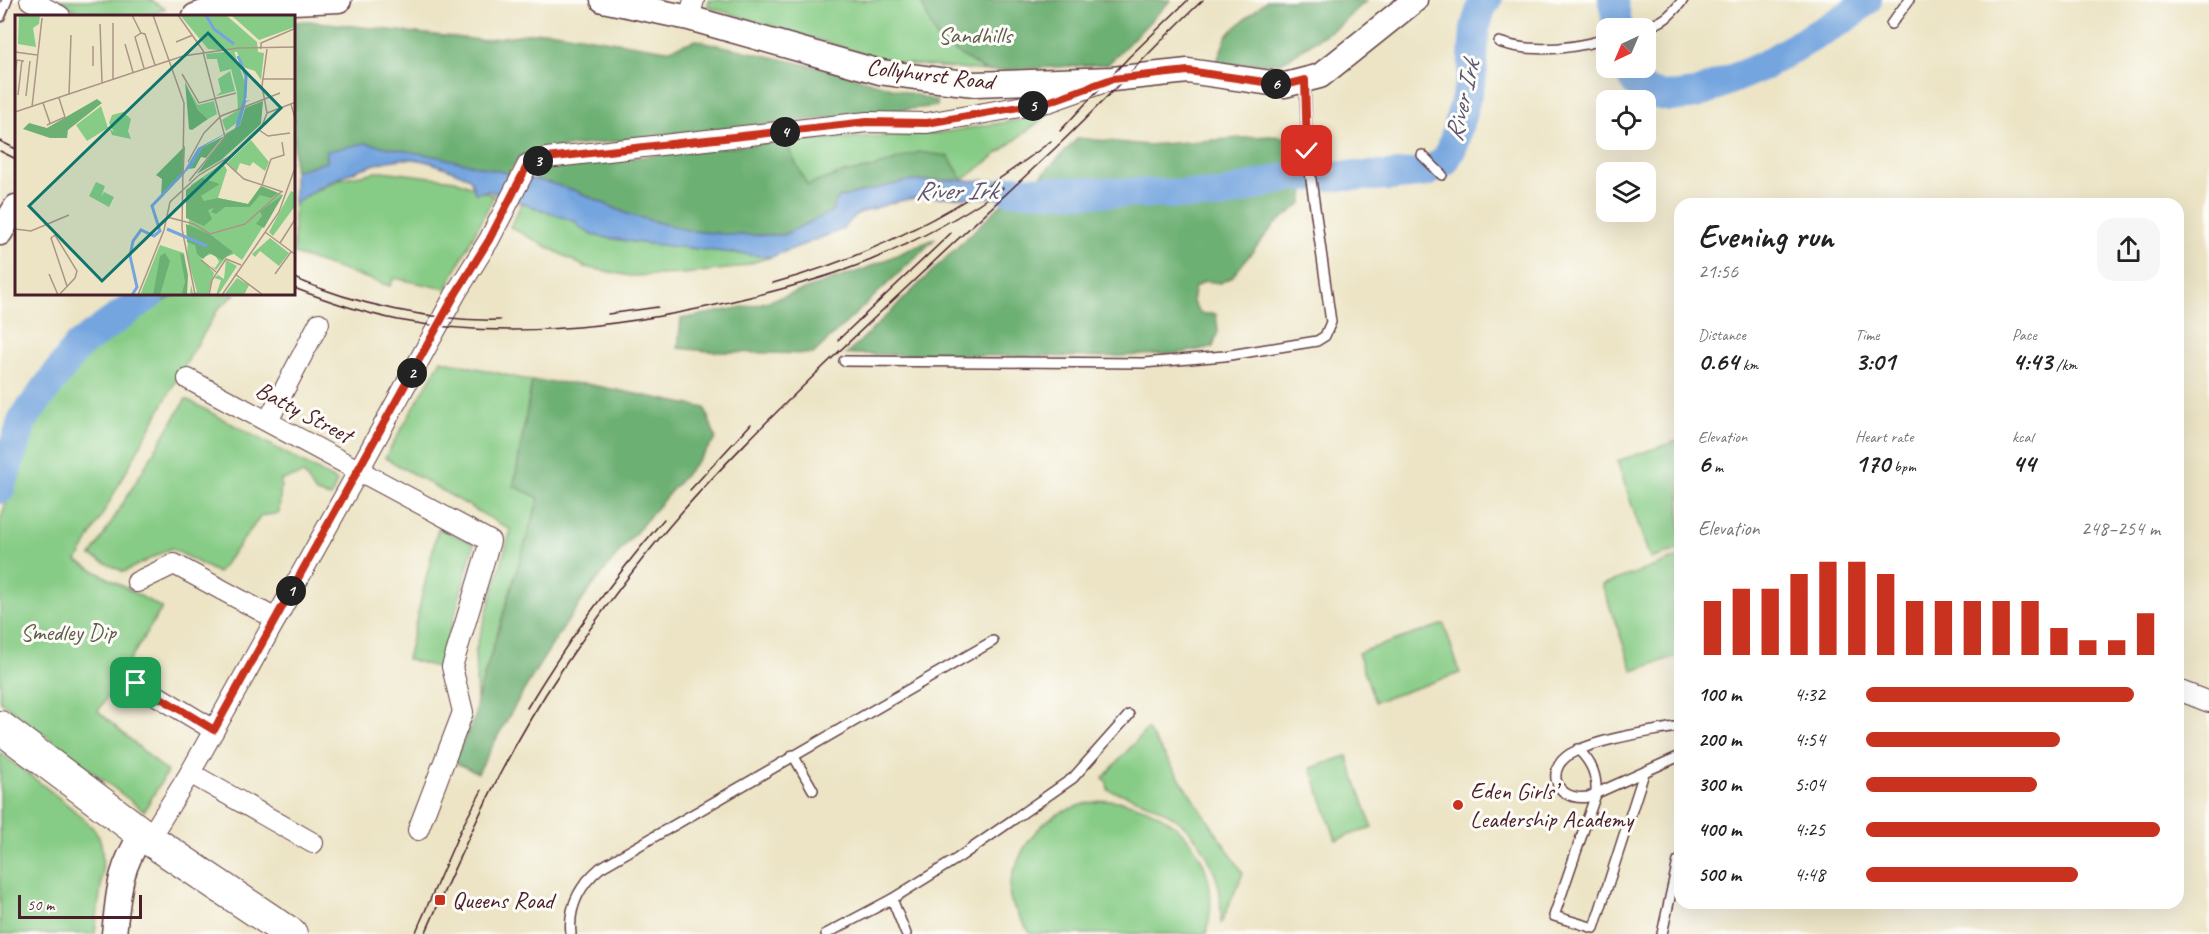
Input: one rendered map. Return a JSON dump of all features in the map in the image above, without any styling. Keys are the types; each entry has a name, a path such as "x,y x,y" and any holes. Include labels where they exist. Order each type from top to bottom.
{"highway":[{"path":"0,727 146,836 291,934"}],"street":[{"path":"198,15 225,5 273,1 339,0"},
{"name":"Collyhurst Road","path":"603,0 692,9 880,72 975,84 1112,79 1188,71 1285,85 1320,76 1405,3"},
{"path":"114,934 121,875 129,854 146,836 214,730 528,164 546,158 867,122 927,123 1048,102 1112,79"},
{"path":"0,233 15,209"},
{"path":"268,421 319,323"},
{"name":"Batty Street","path":"189,378 490,541 452,667 463,712 418,830"},
{"path":"137,582 174,564 276,619"},
{"path":"136,683 214,730"},
{"path":"2184,692 2209,702"},
{"path":"189,772 313,843"}],"lane":[{"path":"0,17 7,0"},
{"path":"1656,24 1668,18 1683,0"},
{"path":"1891,24 1910,0"},
{"path":"1498,42 1517,49 1538,50 1596,42"},
{"path":"843,361 1143,363 1224,356 1317,341 1325,336 1331,322 1307,151 1305,80"},
{"path":"1422,155 1442,175"},
{"path":"571,934 570,924 581,887 600,868 993,641"},
{"path":"826,934 892,899 958,858 1072,778 1129,715"},
{"path":"1674,727 1578,749 1564,758 1556,767 1556,779 1562,790 1578,798 1596,794 1674,759"},
{"path":"1578,749 1595,772 1596,794 1554,916 1594,928 1644,773"},
{"path":"793,755 813,790"},
{"path":"1662,934 1674,879"},
{"path":"892,899 906,934"}],"green space":[{"path":"58,0 151,0 165,9 151,15 83,15"},
{"name":"Sandhills","path":"709,0 1105,0 1044,66 986,71 896,63 708,7"},
{"path":"920,0 1171,0 1108,64 986,71 938,41"},
{"path":"1267,0 1367,0 1340,25 1281,63 1216,64 1227,35"},
{"path":"308,21 481,40 548,31 667,50 696,40 830,70 937,101 937,106 572,146 520,156 508,173 365,143 327,162 296,170 296,22"},
{"path":"1048,115 963,180 948,156 843,173 807,186 785,141 940,133"},
{"path":"1269,136 1301,138 1304,168 1219,186 1099,186 1058,184 1037,180 1078,138 1147,145"},
{"path":"785,141 807,185 843,173 869,169 919,152 948,156 963,180 907,181 838,198 831,212 783,235 736,235 691,231 630,215 576,191 535,180 538,173 549,167"},
{"path":"382,171 455,180 494,196 446,289 394,278 390,286 296,255 296,201 340,179"},
{"path":"1305,183 1302,203 1274,225 1232,277 1220,283 1205,281 1195,287 1192,301 1201,314 1216,314 1218,331 1213,347 1181,353 1102,357 847,354 1008,198 1161,203 1218,202"},
{"path":"522,203 576,222 597,236 771,257 735,268 683,274 630,276 585,267 510,227"},
{"path":"936,238 813,354 718,352 678,348 681,319 759,304 794,293 862,270"},
{"name":"Smedley Dip","path":"172,296 233,296 218,309 179,375 77,561 162,608 98,711 167,772 144,811 0,701 0,521 32,423 97,338"},
{"path":"441,360 532,381 514,485 539,498 477,700 475,652 511,530 385,458"},
{"path":"532,381 587,384 705,408 716,439 627,543 581,602 534,674 478,773 453,762 475,717 477,700 539,498 514,486"},
{"path":"186,399 337,481 331,497 316,493 304,474 281,480 279,513 261,516 218,573 171,548 124,572 91,556"},
{"path":"1674,442 1674,551 1650,559 1617,461"},
{"path":"438,528 474,544 440,668 407,659"},
{"path":"1674,559 1674,657 1633,671 1602,585"},
{"path":"1444,624 1460,673 1375,702 1358,653"},
{"path":"1147,729 1243,873 1221,924 1219,887 1203,848 1192,833 1164,811 1108,790 1107,782 1103,778"},
{"path":"0,753 70,807 94,829 99,837 102,871 95,934 0,934"},
{"path":"1347,756 1372,827 1336,840 1311,768"},
{"path":"1110,800 1135,805 1157,814 1176,827 1192,843 1203,863 1209,885 1210,908 1206,934 1031,934 1028,930 1010,897 1010,883 1025,846 1043,824 1054,816 1080,805"}],"water":[{"path":"365,143 439,157 550,183 576,191 630,215 691,231 736,235 783,235 831,212 838,198 907,181 1037,180 1058,184 1045,198 920,197 894,202 857,214 841,230 771,257 597,236 581,229 576,222 489,191 475,193 470,178 435,164 413,159 385,162 350,173 296,203 296,170 327,162 327,151"},
{"path":"126,296 173,296 134,319 117,302"}],"waterway":[{"name":"River Irk","path":"1009,190 1220,195 1292,176 1389,176 1427,172 1444,162 1452,148 1472,76 1475,28 1482,5 1487,0"},
{"name":"River Irk","path":"1613,0 1616,18"},
{"name":"River Irk","path":"1633,78 1645,92 1671,97 1696,94 1763,66 1848,16 1867,0"},
{"name":"River Irk","path":"0,489 23,419 78,346 148,296"}],"tram line":[{"path":"1060,131 1129,57 1188,0"},
{"path":"425,934 487,800 541,702 599,616 668,528 785,404 1070,134 1203,0"},
{"path":"0,141 15,148"},
{"path":"773,283 848,258 920,226 987,187 1051,141"},
{"path":"0,151 15,158"},
{"path":"296,289 372,314 398,320 486,330 575,327 664,316 811,281 871,260 922,236 1003,188"},
{"path":"838,340 951,233"},
{"path":"296,279 342,296 395,310 449,318 500,320"},
{"path":"608,314 658,307"},
{"path":"690,490 751,424"},
{"path":"527,708 558,658 592,610 664,519"},
{"path":"415,934 461,829 482,790"}],"place":[{"name":"Eden Girls’ Leadership Academy","path":"1458,805"},
{"name":"Queens Road","path":"440,900"}],"route":[{"path":"136,683 214,730 456,293 489,240 528,164 546,158 867,122 927,123 1048,102 1112,79 1188,71 1285,85 1305,80 1307,151"}]}
